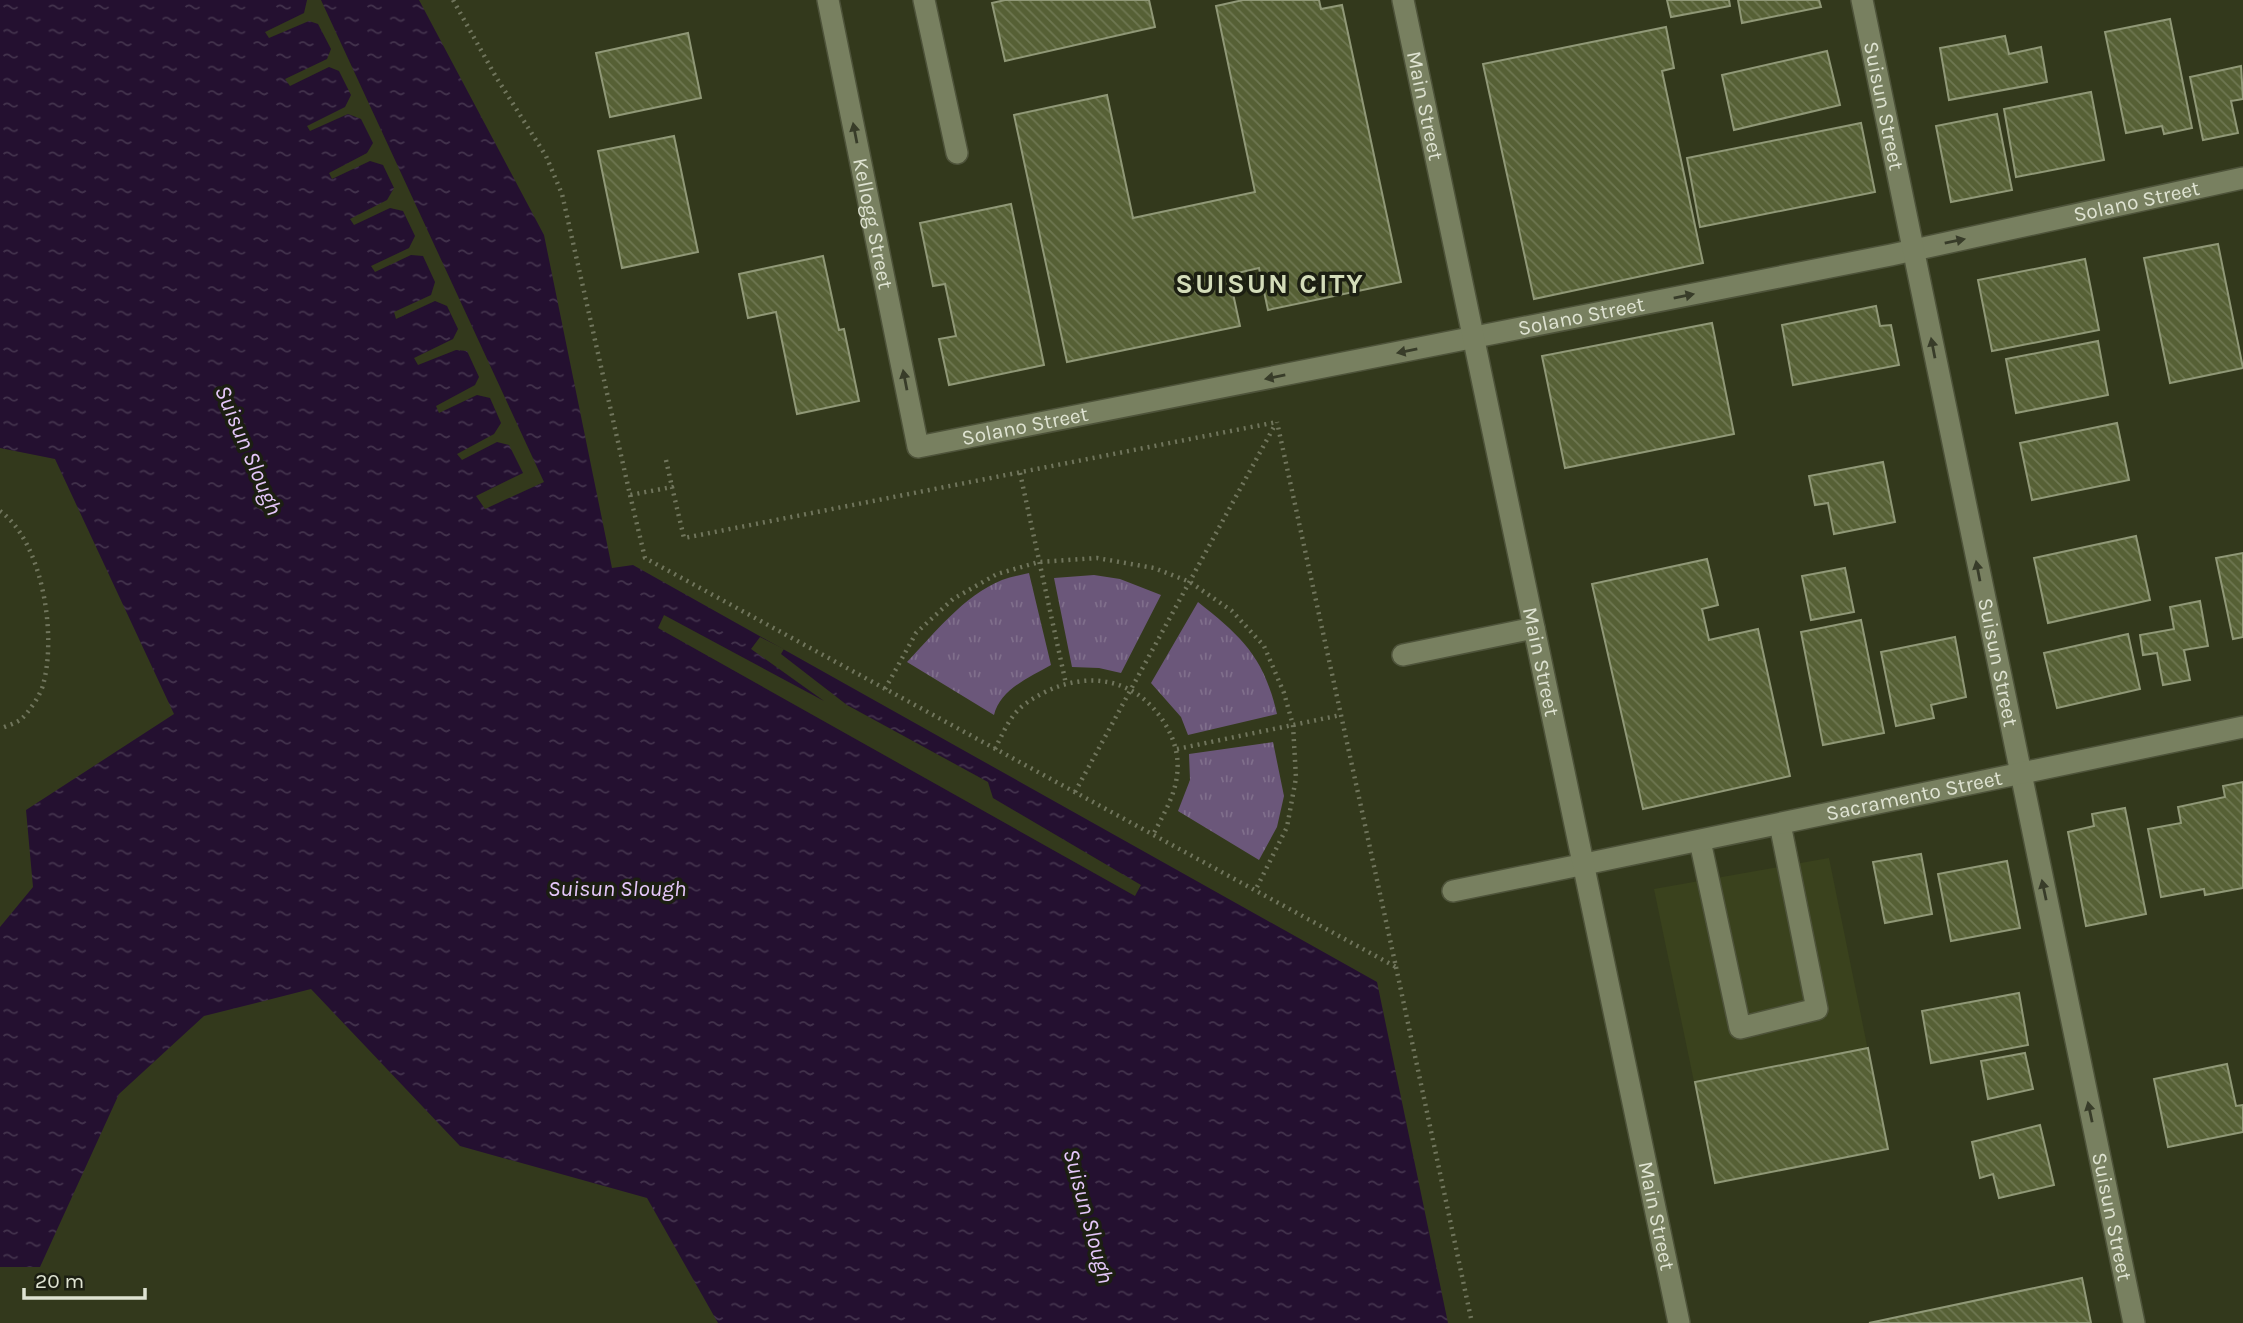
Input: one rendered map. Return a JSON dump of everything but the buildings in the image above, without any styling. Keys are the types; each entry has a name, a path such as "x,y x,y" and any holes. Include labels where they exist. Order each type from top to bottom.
{"street":[{"name":"Kellogg Street","path":"828,0 918,447"},
{"path":"924,0 957,153"},
{"name":"Main Street","path":"1403,0 1679,1323"},
{"name":"Suisun Street","path":"1862,0 2134,1323"},
{"name":"Solano Street","path":"918,447 1913,250 2243,178"},
{"path":"1403,655 1534,628"},
{"name":"Sacramento Street","path":"1453,891 2243,727"},
{"path":"1700,841 1740,1028 1817,1009 1780,824"}],"path":[{"path":"453,0 495,77 546,156 562,194 645,558 1396,967"},
{"path":"666,460 684,538 1277,422"},
{"path":"1075,792 1277,422"},
{"path":"1277,422 1472,1323"},
{"path":"1020,473 1066,684"},
{"path":"630,495 671,487"},
{"path":"0,511 8,517 33,555 45,607 50,646 43,687 21,719 0,729"},
{"path":"885,689 916,633 953,599 997,574 1039,562 1097,558 1154,568 1189,582 1232,611 1264,646 1284,693 1293,726 1296,778 1287,827 1255,891"},
{"path":"995,749 1007,723 1023,705 1053,688 1082,680 1111,682 1132,689 1150,703 1167,725 1177,749 1177,776 1169,804 1153,835"},
{"path":"1177,749 1341,715"}],"shaded area":[{"path":"1829,858 1888,1149 1715,1183 1654,889"}],"green space":[{"path":"1029,573 1051,665 1009,691 997,706 994,715 907,662 950,616 975,595 1002,580"},
{"path":"1094,575 1120,579 1161,595 1121,673 1099,668 1072,667 1054,578"},
{"path":"1198,602 1227,626 1249,650 1265,677 1277,714 1188,735 1181,717 1151,683"},
{"path":"1273,742 1284,796 1277,827 1259,860 1178,811 1190,780 1189,754"}],"water":[{"name":"Suisun Slough","path":"0,0 419,0 544,235 612,568 633,565 1377,982 1448,1323 718,1323 647,1198 460,1146 311,989 204,1016 119,1094 40,1267 0,1267 0,927 33,887 26,810 174,714 55,459 0,448"}],"pier":[{"path":"307,0 321,0 544,482 485,509 476,496 523,473 509,445 497,442 462,460 457,454 494,434 501,423 490,398 477,395 439,413 436,406 475,385 479,377 467,351 456,350 418,365 414,358 453,339 458,329 447,306 435,301 396,319 394,312 431,295 435,282 423,256 411,255 375,272 371,266 409,248 415,236 403,211 390,208 354,225 350,219 387,200 394,188 383,165 370,161 332,179 329,173 367,153 373,143 361,119 348,114 310,131 307,126 345,107 351,95 339,71 329,67 290,86 285,79 327,59 331,49 318,24 309,21 269,38 265,32 304,13"},
{"path":"664,615 824,701 751,649 760,637 784,649 781,654 847,705 988,782 993,798 1141,885 1135,896 658,628"}],"district":[{"name":"SUISUN CITY","path":"1270,283"}]}
